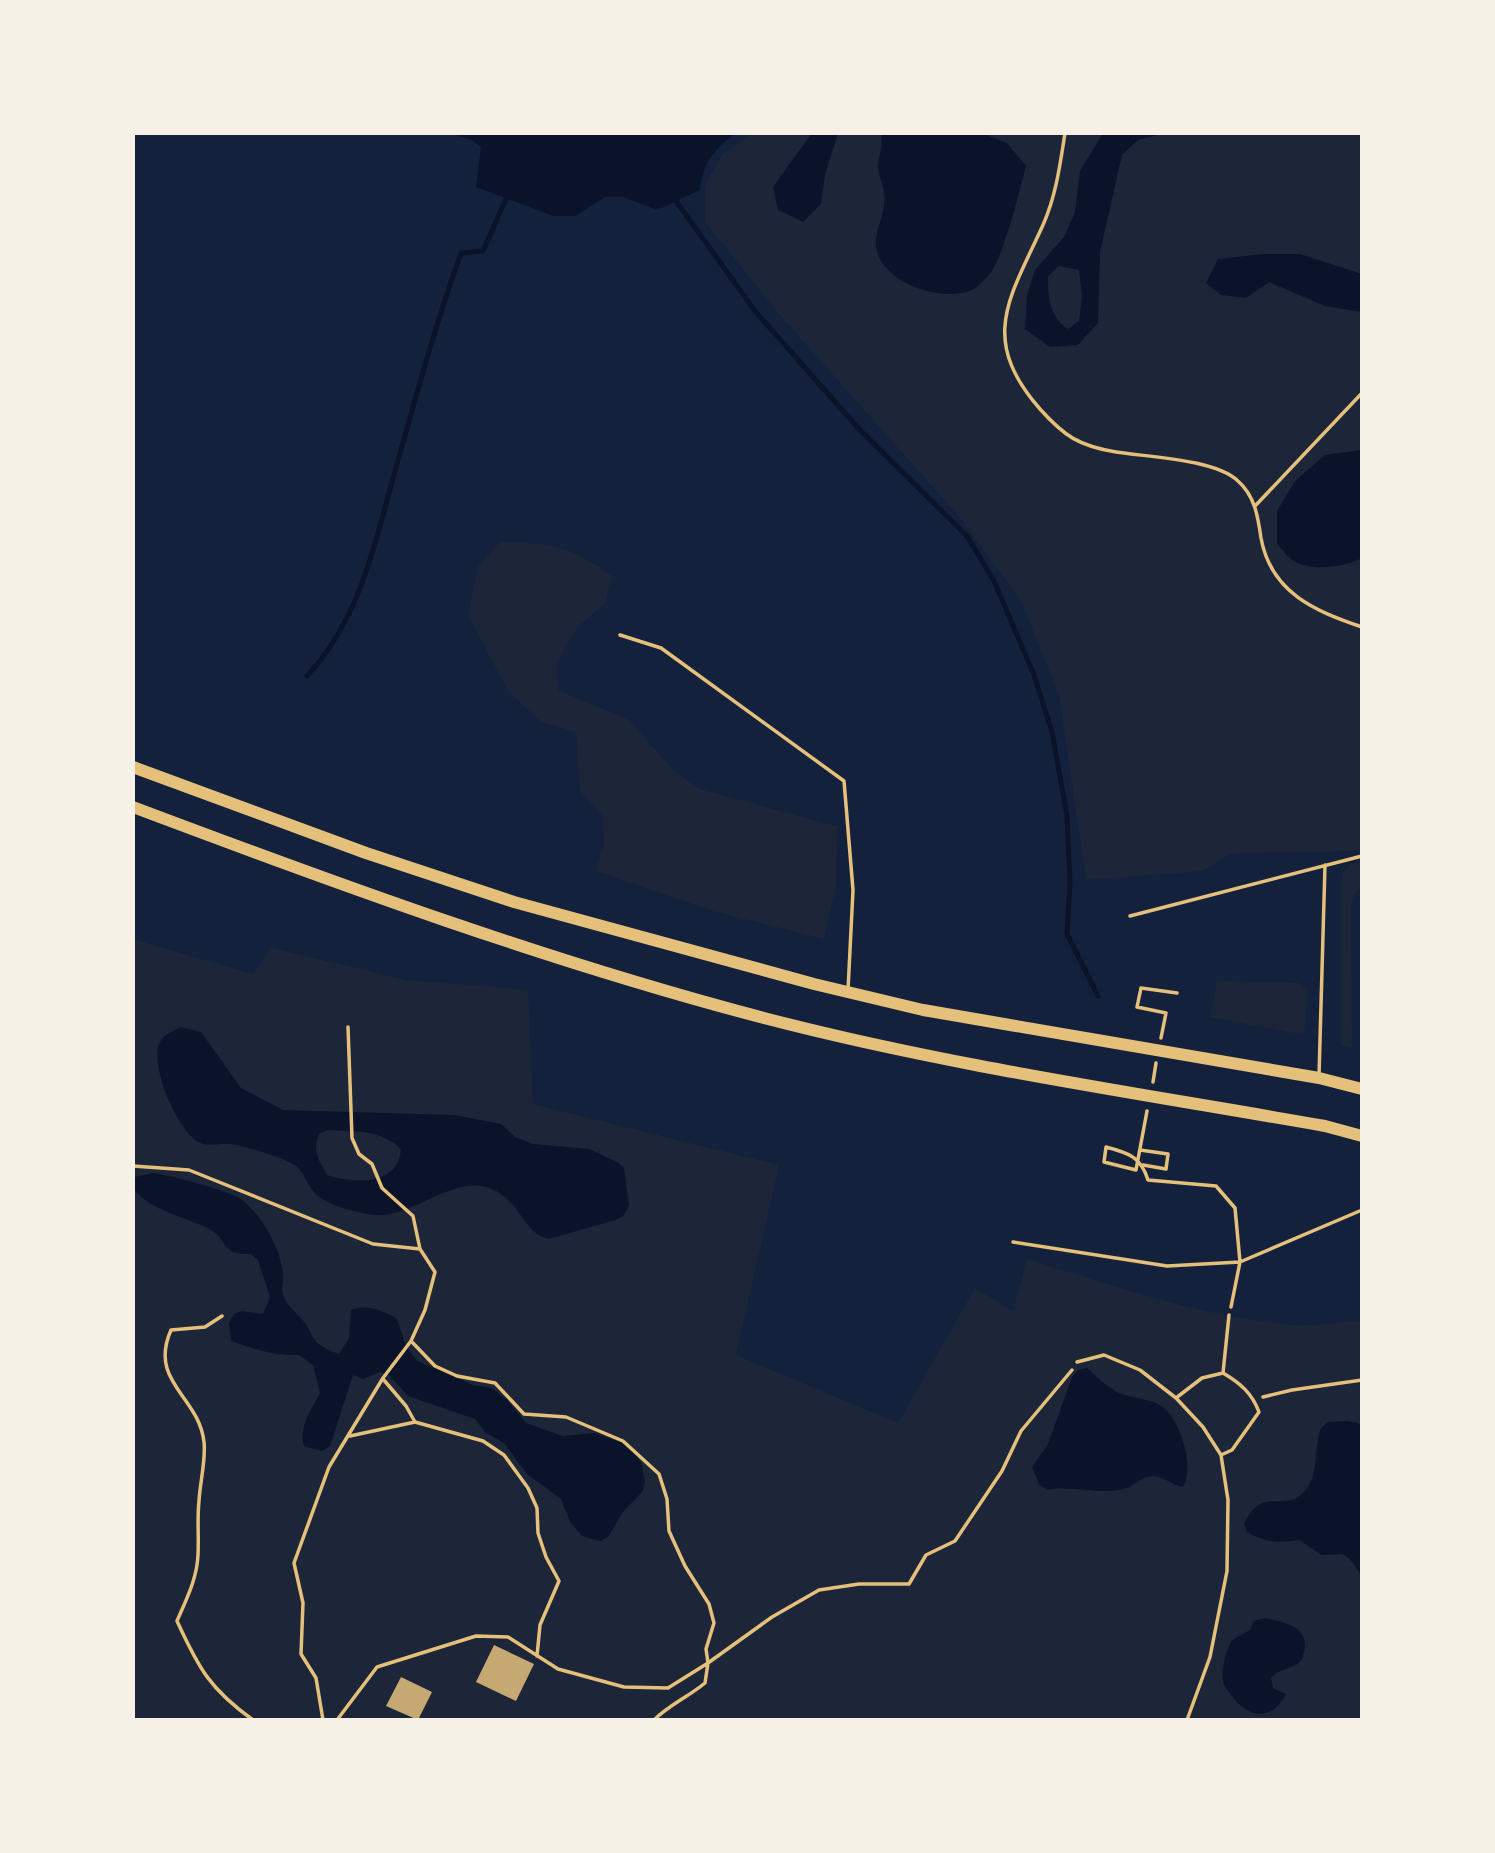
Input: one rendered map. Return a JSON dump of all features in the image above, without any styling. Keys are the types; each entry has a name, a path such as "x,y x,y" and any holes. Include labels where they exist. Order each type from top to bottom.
{"highway":[{"path":"133,767 366,853 514,902 848,992 923,1010 1319,1078 1362,1089"},
{"path":"133,807 404,906 652,986 764,1018 912,1053 1325,1126 1362,1136"}],"lane":[{"path":"620,635 660,648 844,781 853,890 848,992"},
{"path":"1130,916 1362,856"},
{"path":"1319,1078 1325,865"},
{"path":"1223,1373 1229,1315"},
{"path":"1077,1362 1104,1355 1140,1370 1176,1398 1203,1427 1221,1455 1228,1500 1227,1571 1210,1657 1186,1720"},
{"path":"1176,1398 1202,1378 1223,1373 1240,1384 1255,1400 1259,1412 1232,1450 1221,1455"}],"path":[{"path":"1065,133 1056,190 1006,305 1003,338 1012,365 1028,395 1062,434 1094,448 1206,466 1238,480 1256,505 1263,546 1277,580 1302,603 1362,627"},
{"path":"1256,505 1362,393"},
{"path":"323,1720 316,1678 301,1654 303,1603 294,1563 329,1466 383,1378 411,1340 425,1310 435,1272 421,1249 413,1216 382,1188 372,1164 359,1154 352,1138 348,1027"},
{"path":"1140,1150 1168,1154 1166,1169 1143,1165"},
{"path":"1130,1153 1143,1165 1148,1180 1216,1186 1235,1208 1240,1262 1229,1315"},
{"path":"133,1166 189,1170 373,1244 421,1249"},
{"path":"1013,1242 1167,1266 1240,1262 1362,1210"},
{"path":"222,1316 205,1327 171,1330 165,1343 167,1374 196,1413 204,1442 197,1514 198,1557 194,1581 177,1621 200,1671 226,1700 254,1720"},
{"path":"411,1340 435,1366 457,1376 495,1382 524,1414 566,1418 623,1441 659,1474 667,1499 669,1531 685,1566 709,1604 714,1623 706,1649 708,1664 705,1683 684,1701 665,1709 654,1720"},
{"path":"337,1720 377,1667 476,1636 508,1637 558,1669 624,1687 668,1688 708,1664 772,1617 819,1590 859,1584 909,1584 926,1555 955,1541 1002,1471 1021,1432 1077,1362"},
{"path":"383,1378 406,1406 415,1422"},
{"path":"1255,1400 1292,1390 1362,1380"},
{"path":"349,1436 415,1422 483,1441 504,1455 528,1488 537,1508 538,1533 546,1557 559,1581 540,1625 537,1656"}],"shaded area":[{"path":"449,133 736,133 711,157 700,190 657,210 623,197 605,197 575,216 554,216 476,187 481,147 472,140"},
{"path":"752,133 1362,133 1362,851 1232,853 1203,871 1086,880 1059,695 1021,601 957,514 785,321 705,222 706,183 723,154"},
{"path":"812,133 838,133 825,175 821,204 803,222 778,210 773,187"},
{"path":"881,133 981,133 1007,143 1026,166 994,268 974,289 945,294 930,292 901,280 880,260 876,242 885,199 878,168"},
{"path":"1103,133 1164,133 1138,140 1122,155 1100,252 1098,323 1078,345 1050,347 1025,329 1027,295 1035,270 1064,237 1075,212 1080,171","holes":["1059,266 1079,270 1082,296 1079,321 1068,329 1053,312 1048,292 1048,276"]},
{"path":"1263,254 1300,254 1362,274 1362,312 1325,306 1269,282 1246,298 1221,295 1206,283 1218,259"},
{"path":"1362,450 1362,558 1338,566 1319,567 1292,560 1277,544 1277,511 1295,481 1325,455"},
{"path":"500,542 559,548 583,557 612,576 605,603 577,628 557,662 558,690 629,720 673,770 699,789 837,826 836,886 824,939 713,911 596,871 604,843 602,815 580,791 576,732 541,722 508,691 468,615 478,567"},
{"path":"1362,862 1362,886 1351,903 1352,1048 1341,1046 1341,886 1343,873 1350,864"},
{"path":"133,939 253,974 271,948 407,980 528,990 533,1104 779,1165 736,1355 898,1423 975,1288 1013,1311 1027,1259 1158,1299 1224,1315 1292,1325 1362,1321 1362,1720 133,1720"},
{"path":"1217,981 1299,983 1308,991 1304,1035 1210,1017"},
{"path":"181,1027 201,1032 241,1088 283,1110 454,1115 501,1124 515,1137 533,1144 589,1149 617,1162 624,1168 629,1206 623,1216 615,1220 549,1239 533,1230 507,1199 486,1187 472,1185 459,1188 388,1214 374,1215 337,1206 318,1196 299,1169 291,1163 244,1147 203,1144 184,1128 162,1082 157,1052 162,1039","holes":["329,1130 367,1133 385,1138 401,1149 398,1161 384,1176 373,1179 350,1180 327,1175 317,1155 316,1144 320,1133"]},
{"path":"153,1173 224,1192 248,1205 274,1242 281,1263 282,1291 286,1301 321,1345 339,1354 349,1338 351,1310 369,1308 385,1313 397,1319 406,1346 417,1361 473,1385 492,1388 507,1400 526,1423 563,1436 594,1433 631,1446 641,1463 645,1482 643,1491 623,1512 608,1537 600,1541 582,1536 570,1522 561,1499 527,1474 504,1443 486,1433 475,1419 408,1396 389,1375 380,1372 363,1379 353,1375 330,1446 322,1451 304,1446 304,1425 320,1393 313,1365 299,1355 264,1351 231,1341 229,1323 234,1314 242,1311 263,1314 270,1297 258,1260 251,1254 241,1254 229,1249 211,1230 149,1203 133,1188 135,1177"},
{"path":"1087,1368 1117,1392 1158,1404 1170,1414 1187,1457 1183,1487 1153,1476 1114,1491 1047,1490 1039,1484 1032,1467 1048,1444 1072,1377 1078,1370"},
{"path":"1328,1422 1358,1423 1362,1427 1362,1576 1350,1559 1342,1554 1322,1555 1299,1540 1266,1540 1247,1532 1244,1524 1259,1505 1289,1501 1304,1492 1312,1478 1321,1428"},
{"path":"1264,1618 1294,1627 1303,1636 1305,1643 1299,1663 1271,1678 1273,1688 1286,1694 1274,1709 1260,1714 1253,1713 1239,1704 1224,1686 1223,1672 1232,1640 1250,1630 1254,1621"}],"building":[{"path":"494,1645 534,1664 516,1701 476,1682"},
{"path":"401,1677 432,1692 418,1720 386,1706"}],"waterway":[{"path":"307,676 342,627 366,573 428,355 461,253 483,251 506,199"},
{"path":"676,201 755,311 859,429 967,536 994,581 1034,675 1052,732 1067,815 1070,884 1067,934 1098,996"}]}
